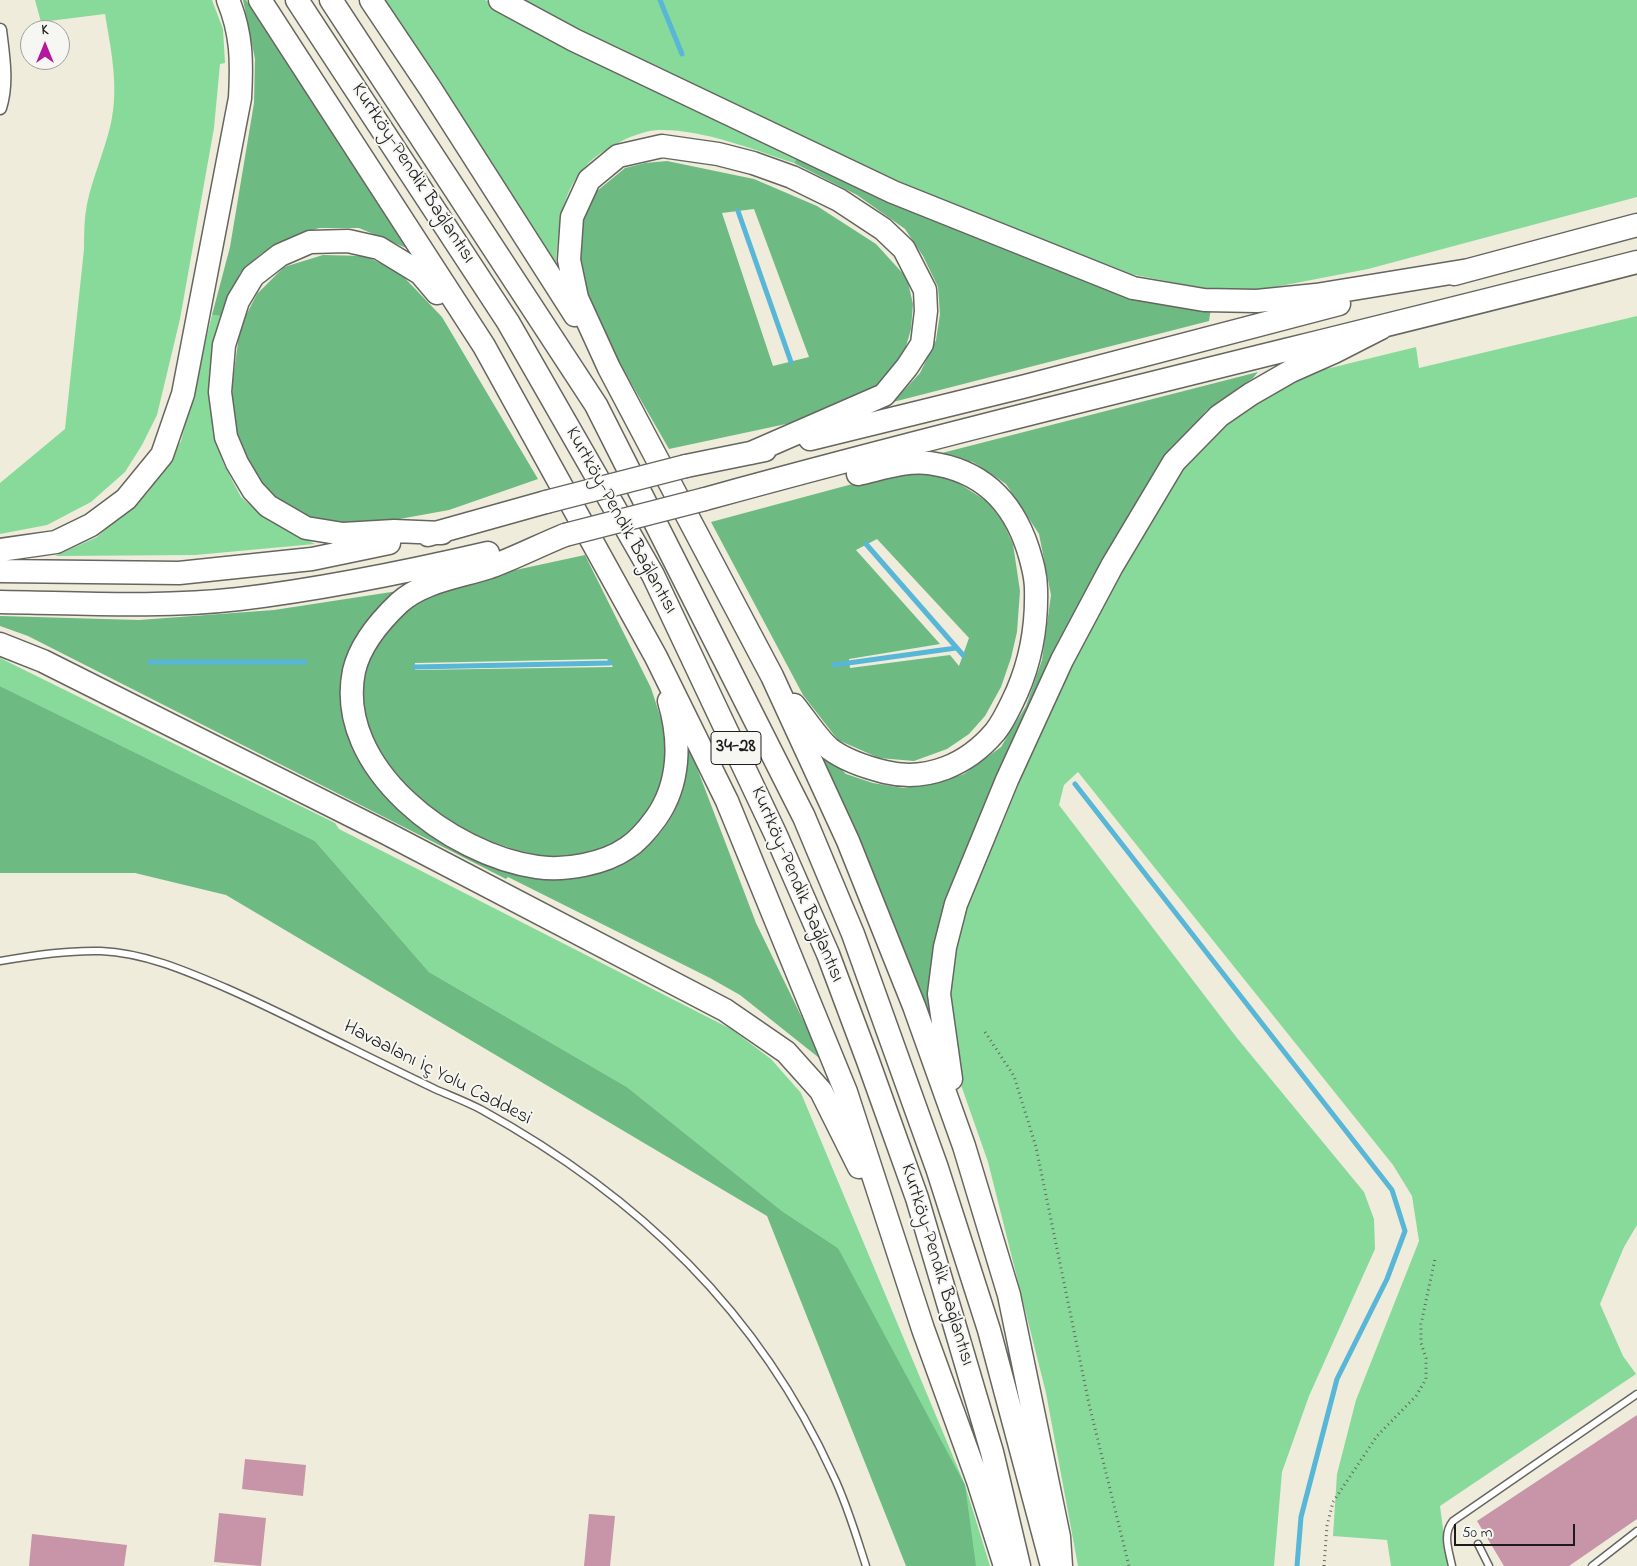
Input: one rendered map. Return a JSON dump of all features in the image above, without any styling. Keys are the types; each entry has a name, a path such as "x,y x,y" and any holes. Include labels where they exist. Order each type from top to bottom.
{"highway":[{"path":"0,550 56,542 91,525 126,499 162,455 183,394 240,98 242,57 235,17 228,0"},
{"path":"260,0 484,346 656,657 726,801 846,1092 923,1329 978,1481 1004,1566"},
{"name":"Kurtköy-Pendik Bağlantısı","path":"298,0 508,322 653,575 768,816 828,954 917,1198 989,1443 1019,1566"},
{"name":"Kurtköy-Pendik Bağlantısı","path":"331,0 596,405 804,817 853,934 937,1168 989,1330 1052,1566"},
{"path":"371,0 436,96 610,368"},
{"path":"500,0 574,40 893,192 1133,288 1204,300 1257,302 1316,295 1469,270"},
{"path":"750,453 884,395 907,367 922,344 926,311 926,290 904,249 883,229 839,200 792,177 753,163 718,154 662,146 618,156 589,180 572,217 569,260 577,298 610,368 772,676 848,841 914,1006 964,1146 1009,1295 1059,1537 1062,1566"},
{"path":"0,571 179,573 312,559 442,532 546,502 686,466 750,453 1026,386 1637,225"},
{"path":"442,532 343,534 306,528 268,506 253,490 237,464 226,437 220,392 224,345 238,301 253,276 280,255 310,242 348,241 379,248 420,273 484,346"},
{"path":"0,602 143,604 238,599 342,584 444,564 565,535 1099,397 1381,328 1637,262"},
{"path":"964,1146 949,1066 939,994 945,947 960,895 1007,780 1062,660 1112,566 1174,462 1219,416 1251,394 1291,370 1334,352 1381,328"},
{"path":"756,485 856,474 900,464 928,463 958,469 979,480 995,493 1014,515 1025,539 1033,564 1037,588 1032,643 1024,674 1012,702 996,731 973,752 953,766 929,773 902,776 863,767 843,758 828,748 772,676"},
{"path":"565,535 492,566 426,586 400,602 378,626 364,647 354,670 353,696 356,724 366,749 383,774 406,800 432,824 465,844 508,860 538,867 568,867 595,863 627,848 649,827 666,804 674,780 676,754 674,720 656,657"},
{"path":"0,644 43,661 386,833 725,1010 786,1052 821,1091 895,1241"}],"street":[{"path":"0,30 4,81 3,99 0,108"}],"lane":[{"name":"Havaalanı İç Yolu Caddesi","path":"0,961 61,951 103,951 140,957 181,968 245,996 480,1109 568,1164 612,1195 650,1226 721,1299 756,1341 788,1389 817,1440 847,1509 866,1566"},
{"path":"1452,1566 1447,1532 1448,1526 1453,1521 1637,1394"},
{"path":"1592,1566 1637,1531"},
{"path":"1478,1544 1489,1566"}],"path":[{"path":"985,1032 1014,1076 1036,1147 1089,1404 1129,1566"},
{"path":"1324,1566 1327,1526 1333,1502 1377,1436 1416,1396 1426,1379 1426,1358 1421,1343 1421,1324 1435,1259"}],"green space":[{"path":"35,0 212,0 223,29 225,63 220,64 214,128 180,319 157,415 142,445 125,472 91,502 47,525 0,534 0,483 65,429 84,249 86,210 92,183 106,143 113,109 113,68 105,14 57,20 40,20"},
{"path":"243,0 246,0 411,250 359,228 319,228 287,239 261,254 240,273 221,316 212,315 230,247 254,103 255,59"},
{"path":"383,0 485,0 564,42 798,157 794,163 709,136 675,131 658,130 642,133 627,139 600,154 586,166 568,193 560,226 556,264"},
{"path":"522,0 1637,0 1637,197 1368,269 1270,288 1271,292 1219,291 1119,272 986,219 799,138 565,24"},
{"path":"798,157 1211,308 1209,321 893,402 920,373 936,340 940,314 938,287 923,256 905,229 857,195 794,163"},
{"path":"667,161 754,179 817,206 876,244 907,278 913,304 911,329 905,350 879,388 800,421 669,449 612,350 588,295 578,262 581,225 587,207 597,191 625,168 645,163","holes":["754,209 809,357 773,366 722,213"]},
{"path":"323,255 365,256 399,272 442,317 538,479 449,510 383,522 327,523 291,511 255,481 235,430 232,387 240,327 257,294 284,267"},
{"path":"212,315 221,316 209,375 213,434 224,465 241,497 257,511 315,544 195,555 55,556 97,537 148,492 181,441"},
{"path":"1637,316 1637,1225 1624,1247 1600,1304 1623,1356 1636,1374 1440,1506 1448,1566 1391,1566 1387,1540 1333,1536 1337,1474 1356,1400 1419,1241 1412,1196 1393,1165 1078,772 1064,785 1059,805 1237,1038 1364,1192 1374,1219 1375,1249 1309,1396 1282,1472 1274,1566 1078,1566 1046,1393 988,1162 961,1085 949,1006 952,955 967,902 1002,825 1033,749 1076,655 1149,523 1180,473 1218,429 1254,400 1314,372 1416,347 1419,368"},
{"path":"1258,372 1253,378 1206,411 1165,462 934,947 930,1027 902,949 818,747 846,774 873,783 903,788 933,784 964,774 1001,747 1026,706 1042,660 1051,595 1039,534 1006,484 973,462 938,454"},
{"path":"920,473 952,479 988,502 1003,522 1013,544 1020,591 1017,632 1011,658 1001,687 985,716 969,734 947,749 914,761 879,758 838,740 803,695 711,522 886,475","holes":["877,539 969,638 959,666 950,655 850,668 849,659 940,644 856,550"]},
{"path":"585,555 651,688 667,737 666,763 661,786 647,814 627,835 605,848 563,858 531,855 466,833 431,810 409,791 391,770 365,723 361,677 371,648 405,609 429,596 497,574","holes":["607,659 613,667 415,670 415,663"]},
{"path":"398,591 346,665 375,779 543,875 545,879 575,879 610,869 625,862 651,843 662,831 671,818 681,796 686,775 689,747 756,923 823,1061 740,995 710,978 508,877 506,879 28,636 0,626 0,616 139,620 274,610"},
{"path":"0,658 335,823 339,829 731,1029 771,1059 801,1093 965,1485 990,1566 974,1566 838,1248 782,1211 627,1087 429,972 315,841 0,686"},
{"path":"0,686 315,841 429,972 627,1087 782,1211 838,1248 965,1485 976,1566 906,1566 767,1216 226,895 135,873 0,873"}],"building":[{"path":"1637,1415 1637,1519 1569,1566 1504,1566 1477,1521"},
{"path":"245,1459 306,1465 303,1496 242,1489"},
{"path":"219,1513 266,1518 261,1566 214,1562"},
{"path":"589,1514 615,1516 610,1566 584,1566"},
{"path":"32,1534 127,1545 124,1566 29,1566"}],"waterway":[{"path":"660,0 682,54"},
{"path":"738,211 791,362"},
{"path":"866,544 963,655"},
{"path":"834,665 956,648"},
{"path":"150,662 305,662"},
{"path":"415,667 610,663"},
{"path":"1075,784 1392,1190 1405,1231 1387,1279 1337,1379 1301,1517 1297,1566"}]}
